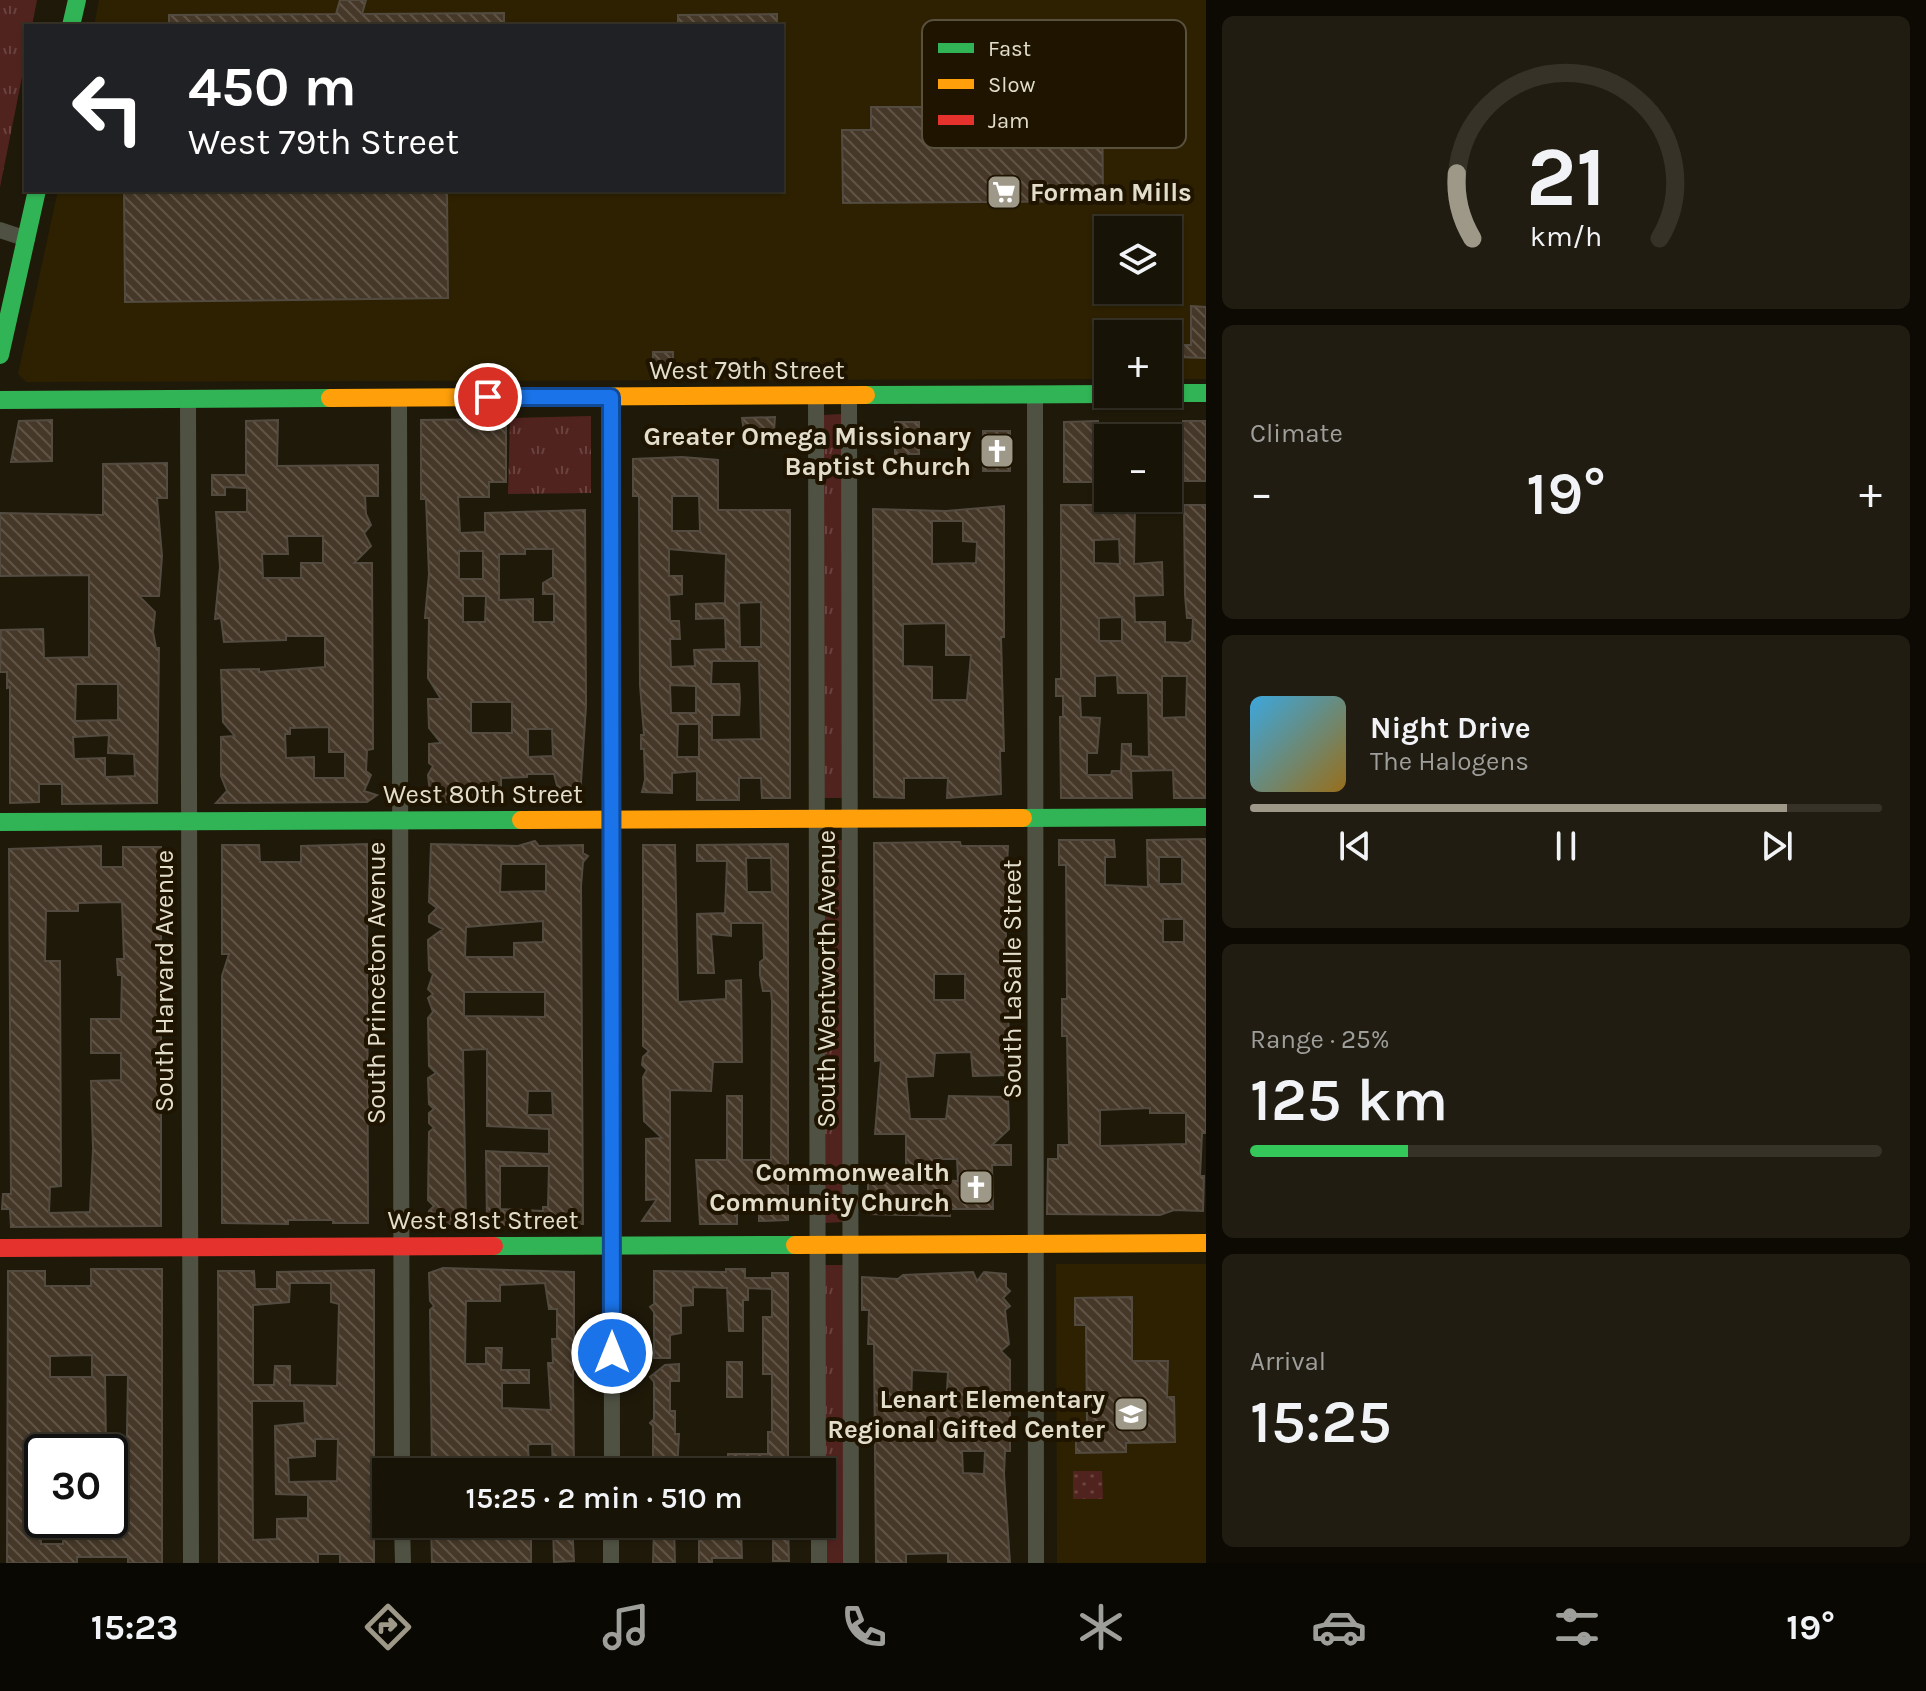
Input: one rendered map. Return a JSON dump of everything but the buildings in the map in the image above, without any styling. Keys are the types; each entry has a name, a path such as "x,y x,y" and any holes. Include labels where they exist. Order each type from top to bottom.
{"street":[{"path":"71,24 77,0"},
{"path":"0,355 37,192"},
{"path":"0,230 27,239"},
{"path":"1182,393 1206,393"},
{"name":"South LaSalle Street","path":"1035,394 1036,1563"},
{"name":"West 79th Street","path":"0,400 1094,394"},
{"name":"South Wentworth Avenue","path":"816,396 818,1458"},
{"name":"South Wentworth Avenue","path":"849,396 851,1563"},
{"path":"611,397 612,1458"},
{"name":"South Princeton Avenue","path":"399,398 402,1458"},
{"name":"South Harvard Avenue","path":"188,399 191,1563"},
{"name":"West 80th Street","path":"0,822 1206,817"},
{"name":"West 81st Street","path":"0,1248 1206,1243"},
{"path":"402,1538 403,1563"},
{"path":"611,1538 611,1563"},
{"path":"819,1538 819,1563"}],"shaded area":[{"path":"99,0 1206,0 1206,379 1182,379 1182,320 1094,320 1094,379 26,382 18,374 58,192 784,192 784,24 94,24"},
{"name":"Lenart Elementary Regional Gifted Center","path":"1056,1264 1206,1264 1206,1563 1057,1563"}],"green space":[{"path":"0,0 37,0 32,24 24,24 24,67 0,187"},
{"path":"843,414 843,798 823,798 823,415"},
{"path":"591,416 591,493 508,494 510,418"},
{"path":"823,840 843,840 843,1222 824,1223"},
{"path":"825,1265 843,1265 845,1563 826,1563 826,1538 836,1538 836,1458 826,1458"},
{"path":"1073,1471 1102,1471 1103,1499 1073,1499"}],"traffic: fast":[{"path":"71,24 77,0"},
{"path":"0,355 37,192"},
{"path":"1182,393 1206,393"},
{"path":"866,395 1094,394"},
{"path":"0,400 330,398"},
{"path":"1023,818 1206,817"},
{"path":"0,822 521,820"},
{"path":"494,1246 795,1245"}],"traffic: slow":[{"path":"330,398 866,395"},
{"path":"521,820 1023,818"},
{"path":"795,1245 1206,1243"}],"traffic: jam":[{"path":"0,1248 494,1246"}],"place":[{"name":"Forman Mills","path":"1004,192"},
{"name":"Greater Omega Missionary Baptist Church","path":"997,451"},
{"name":"Commonwealth Community Church","path":"976,1187"},
{"name":"Lenart Elementary Regional Gifted Center","path":"1131,1414"}],"route":[{"path":"488,397 611,397 612,1353"}]}
